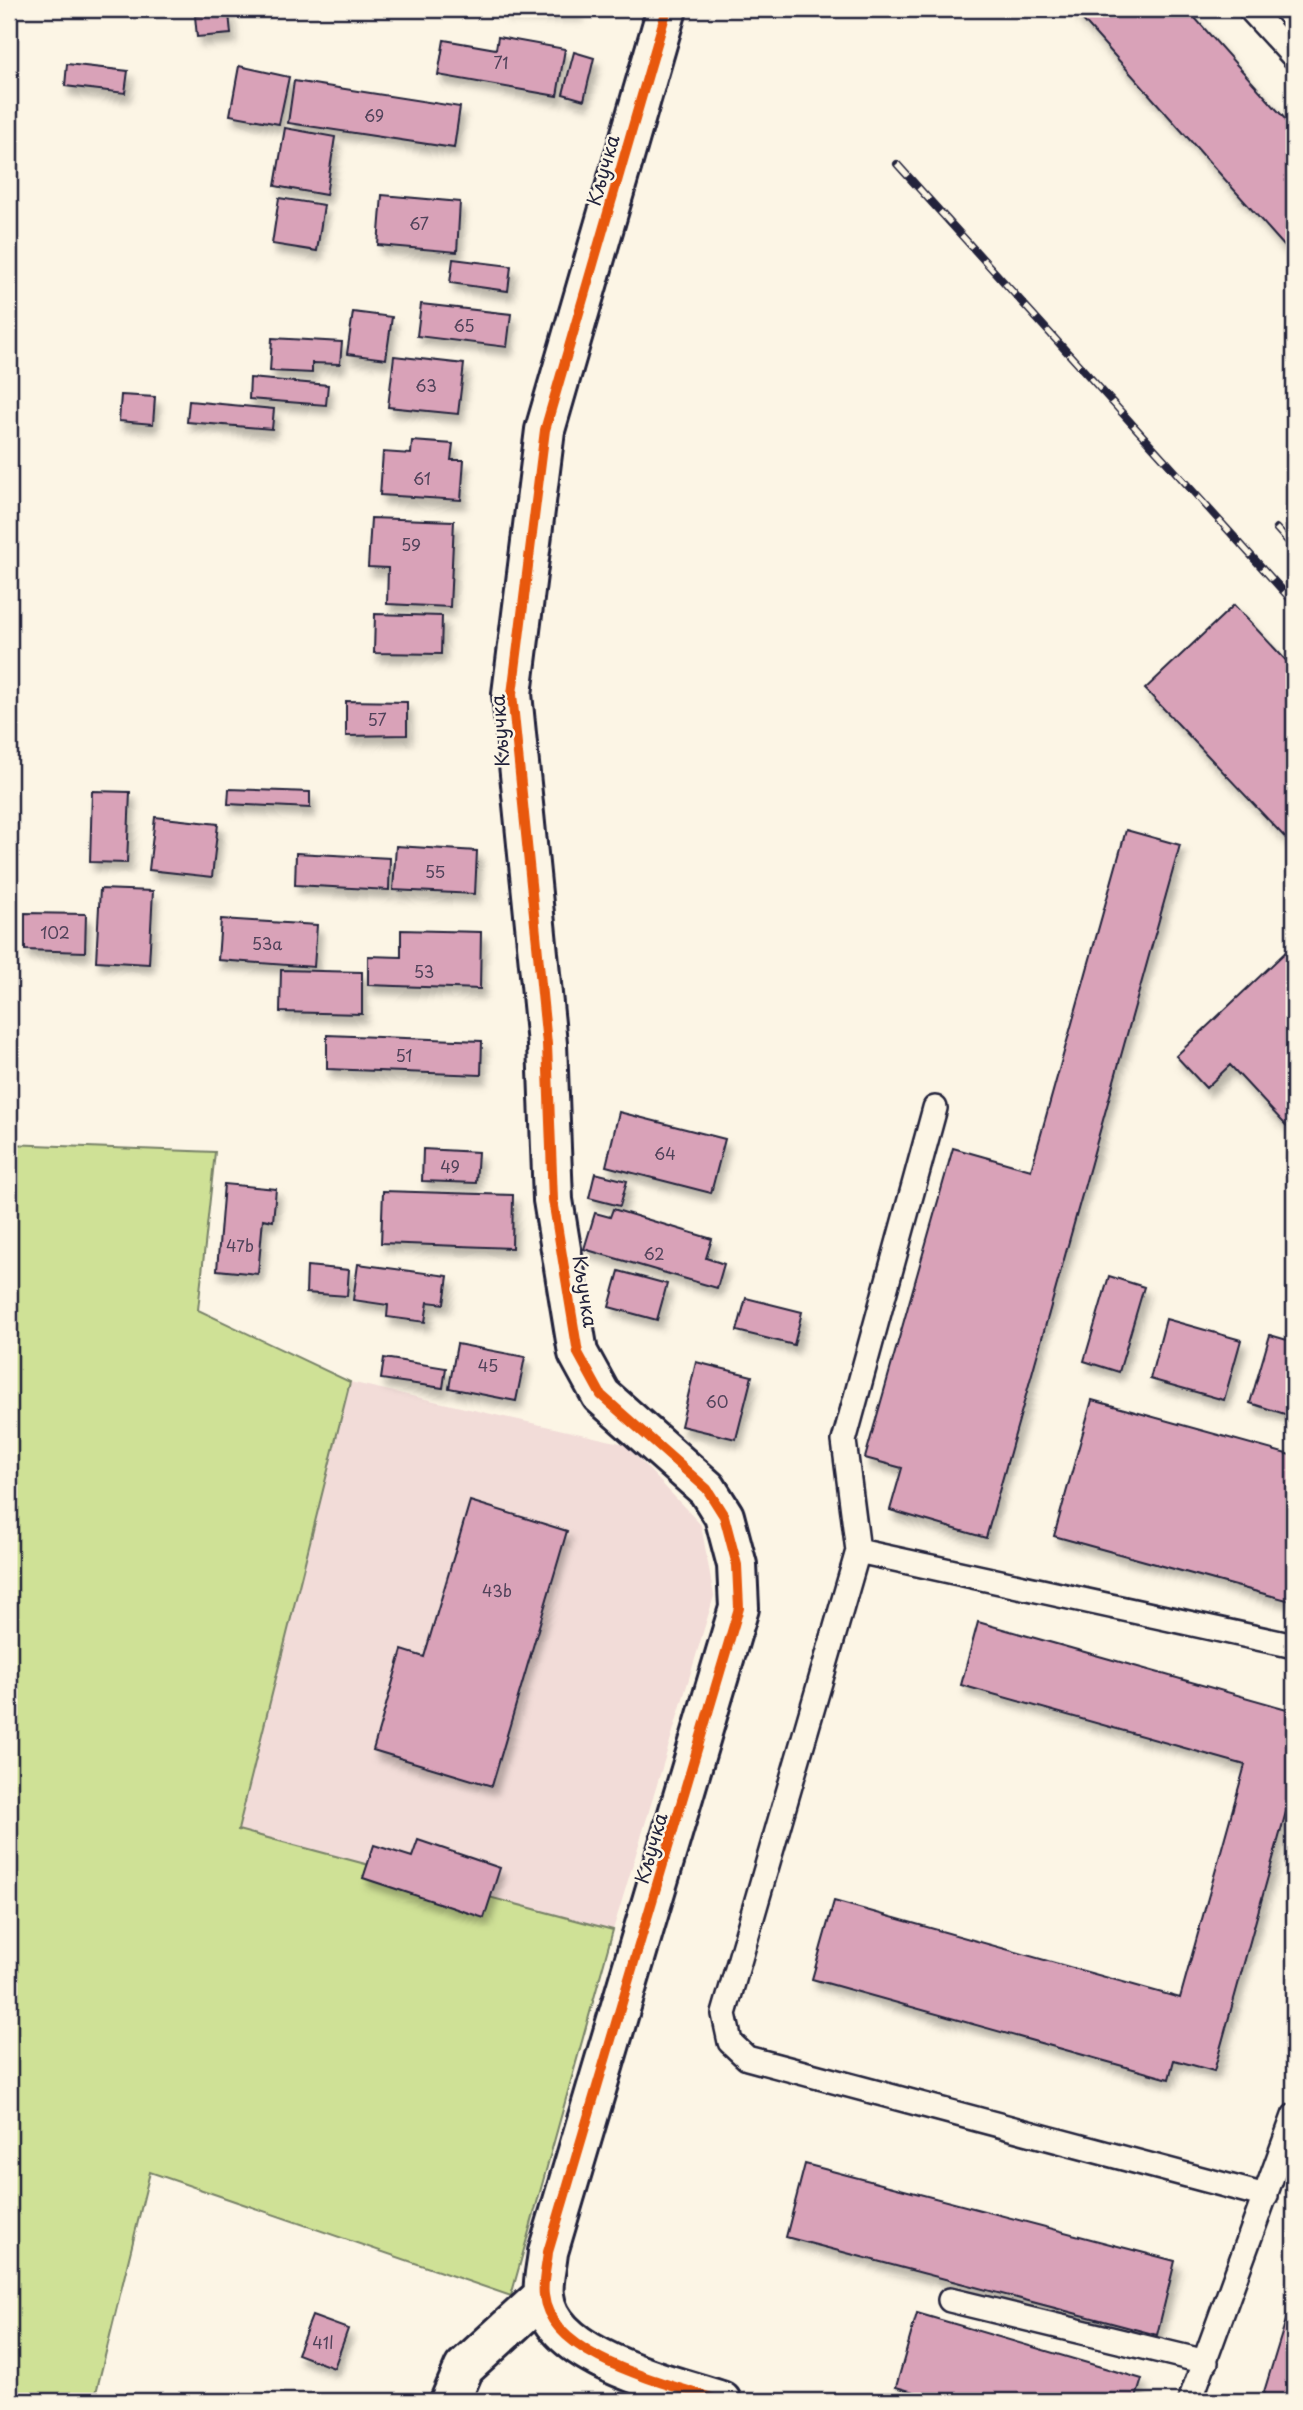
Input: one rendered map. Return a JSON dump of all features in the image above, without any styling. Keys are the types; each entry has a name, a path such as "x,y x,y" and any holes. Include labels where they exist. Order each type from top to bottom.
{"street":[{"name":"Кључка","path":"667,9 545,430 512,694 547,1044 553,1200 578,1353 601,1395 707,1489 724,1516 737,1565 739,1608 548,2252 544,2295 552,2320 569,2340 609,2364 721,2401"},
{"path":"450,2401 464,2368 544,2295"}],"lane":[{"path":"1250,9 1294,57"},
{"path":"935,1108 844,1441 859,1551 723,2014 730,2042 747,2058 1266,2196"},
{"path":"859,1551 1294,1646"},
{"path":"1190,2401 1294,2116"},
{"path":"950,2300 1206,2362"}],"shaded area":[{"path":"350,1382 625,1444 701,1525 714,1596 613,1930 238,1830"}],"green space":[{"path":"9,1144 215,1152 198,1310 350,1382 238,1830 613,1930 511,2296 150,2172 94,2401 9,2401"}],"building":[{"path":"578,9 578,12 504,11"},
{"path":"1073,9 1187,9 1294,129 1294,257"},
{"path":"229,13 231,34 197,37 195,16"},
{"path":"498,37 565,49 557,96 438,75 444,40 496,49"},
{"path":"574,52 594,58 584,100 563,94"},
{"path":"67,64 128,71 125,93 65,86"},
{"path":"239,66 289,77 279,124 230,115"},
{"path":"294,81 460,107 454,148 288,123"},
{"path":"285,128 335,137 326,195 275,186"},
{"path":"382,195 460,202 457,252 378,245"},
{"path":"279,198 324,205 317,251 272,244"},
{"path":"453,259 511,266 508,291 450,283"},
{"path":"421,304 511,314 507,347 417,336"},
{"path":"353,312 392,317 386,359 347,354"},
{"path":"272,338 342,342 340,364 312,363 312,373 270,371"},
{"path":"394,356 464,364 458,414 388,407"},
{"path":"250,378 328,385 326,405 249,399"},
{"path":"121,395 155,397 153,424 119,421"},
{"path":"189,401 274,409 272,429 187,422"},
{"path":"412,441 453,444 451,460 464,460 461,500 380,495 383,452 411,454"},
{"path":"371,518 454,521 450,607 387,604 388,568 368,567"},
{"path":"1234,605 1294,669 1294,847 1145,689"},
{"path":"375,614 442,616 441,654 374,653"},
{"path":"346,701 407,702 407,735 346,736"},
{"path":"229,789 310,792 310,808 228,804"},
{"path":"92,791 130,792 127,863 90,862"},
{"path":"155,817 218,824 212,877 149,870"},
{"path":"1126,830 1180,845 986,1538 890,1510 902,1468 865,1458 953,1148 1031,1170"},
{"path":"396,846 477,851 475,894 393,890"},
{"path":"296,853 390,858 389,890 295,885"},
{"path":"100,889 153,891 149,964 96,961"},
{"path":"25,913 86,914 85,952 25,950"},
{"path":"221,919 317,925 314,967 218,960"},
{"path":"401,930 481,932 480,989 368,985 368,956 401,957"},
{"path":"1294,944 1294,1134 1230,1065 1206,1088 1176,1056"},
{"path":"281,970 362,972 362,1014 280,1012"},
{"path":"327,1035 482,1041 481,1075 327,1069"},
{"path":"619,1112 725,1139 711,1193 606,1166"},
{"path":"423,1149 478,1152 476,1183 422,1181"},
{"path":"595,1173 627,1181 620,1206 589,1198"},
{"path":"224,1184 276,1189 273,1221 263,1219 258,1274 217,1270"},
{"path":"383,1191 513,1195 512,1248 381,1243"},
{"path":"613,1209 712,1239 706,1258 724,1264 717,1288 584,1249 595,1213 610,1217"},
{"path":"358,1264 448,1276 444,1304 428,1302 425,1322 387,1317 388,1305 353,1300"},
{"path":"307,1266 349,1270 347,1296 306,1293"},
{"path":"619,1271 667,1284 657,1320 609,1307"},
{"path":"1109,1276 1144,1287 1119,1372 1084,1361"},
{"path":"746,1298 802,1312 794,1345 737,1331"},
{"path":"1166,1319 1241,1340 1224,1400 1150,1379"},
{"path":"1270,1335 1294,1342 1294,1417 1250,1403"},
{"path":"457,1344 525,1357 516,1401 449,1388"},
{"path":"384,1358 446,1368 443,1388 381,1379"},
{"path":"696,1362 752,1376 736,1439 681,1426"},
{"path":"1092,1400 1294,1456 1294,1602 1054,1536"},
{"path":"470,1501 567,1531 492,1786 373,1750 402,1650 424,1657"},
{"path":"978,1622 1294,1711 1294,1783 1214,2071 1174,2060 1169,2079 812,1979 834,1901 1180,1998 1245,1765 961,1685"},
{"path":"418,1840 500,1868 484,1918 363,1878 374,1845 412,1857"},
{"path":"805,2164 1175,2261 1157,2335 786,2237"},
{"path":"1294,2294 1294,2401 1283,2401 1263,2395"},
{"path":"917,2313 1142,2379 1135,2401 945,2401 896,2387"},
{"path":"312,2316 348,2329 334,2368 297,2354"}],"railway":[{"path":"897,164 1294,603"},
{"path":"1276,528 1294,548"}],"cycle path":[{"path":"667,9 545,430 512,694 547,1044 553,1200 578,1353 601,1395 707,1489 724,1516 737,1565 739,1608 548,2252 544,2295 551,2317 567,2336 589,2352 645,2377 721,2401"}]}
